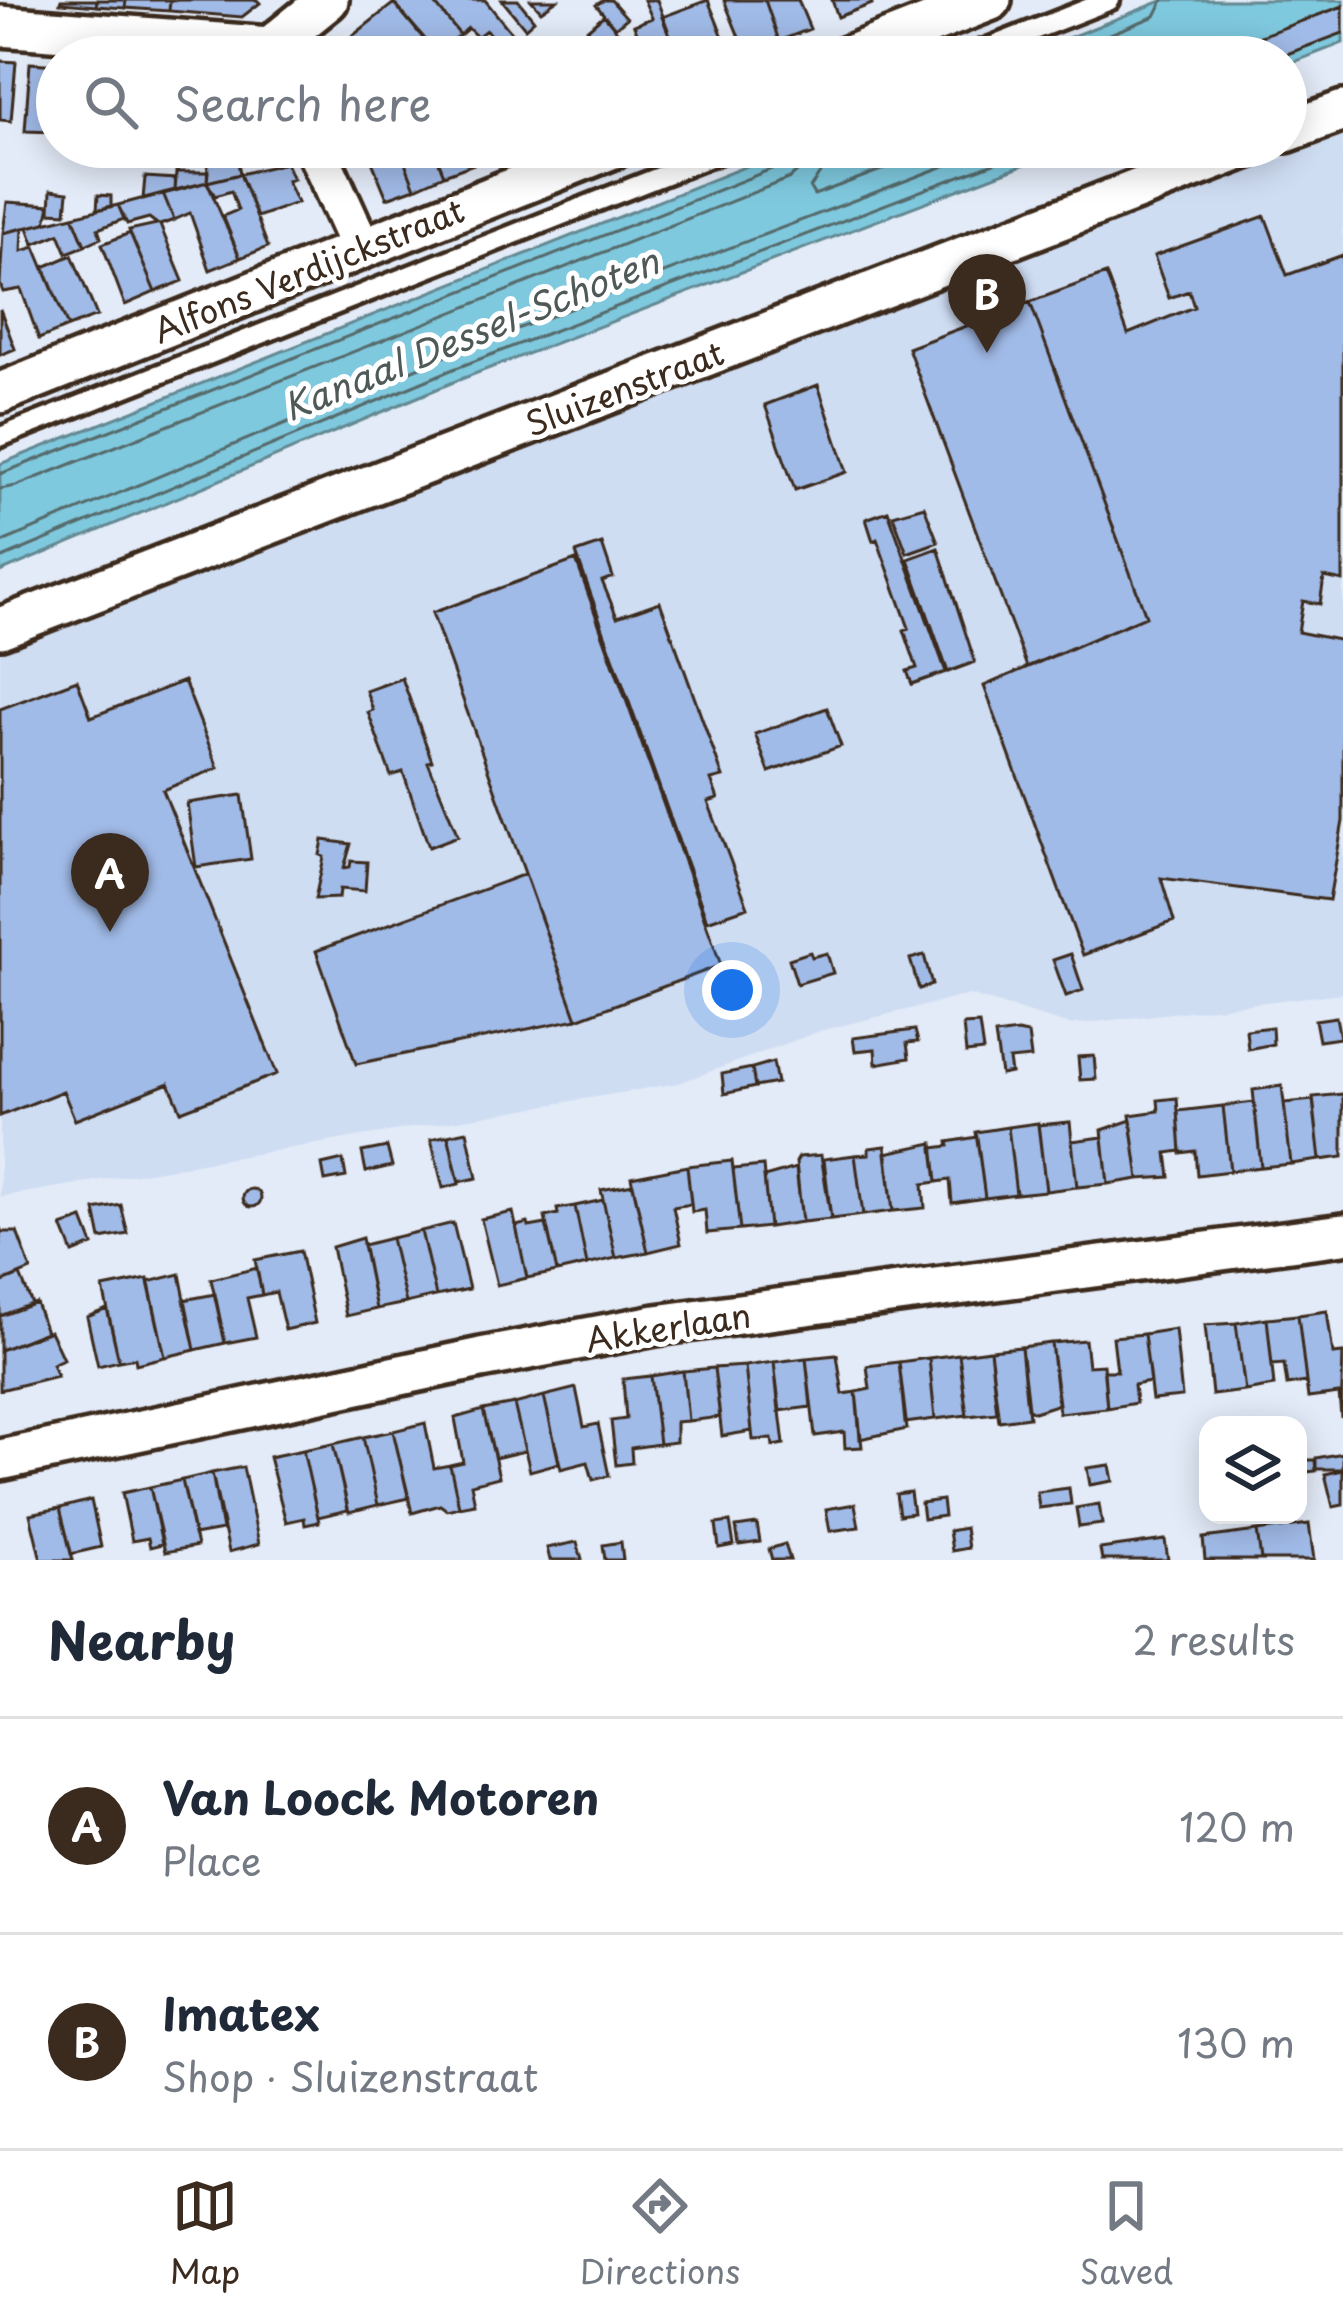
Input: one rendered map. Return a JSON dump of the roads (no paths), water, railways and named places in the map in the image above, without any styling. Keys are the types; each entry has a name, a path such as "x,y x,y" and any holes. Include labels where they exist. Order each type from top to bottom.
{"street":[{"path":"289,36 328,0"},
{"path":"899,36 991,0"},
{"path":"0,26 105,36"},
{"path":"1307,124 1343,111"},
{"path":"325,168 361,248"},
{"name":"Alfons Verdijckstraat","path":"0,393 563,168"},
{"name":"Sluizenstraat","path":"0,628 1194,168"},
{"name":"Akkerlaan","path":"0,1460 656,1325 1343,1234"}],"lane":[{"path":"1018,36 1110,0"},
{"path":"0,436 682,168"}],"water":[{"path":"1164,0 1343,0 1343,43 1307,57 1307,36 1073,36"},
{"name":"Kanaal Dessel-Schoten","path":"741,168 1015,168 456,381 0,572 0,464"}],"place":[{"name":"Imatex","path":"987,353"},
{"name":"Van Loock Motoren","path":"110,932"}]}
